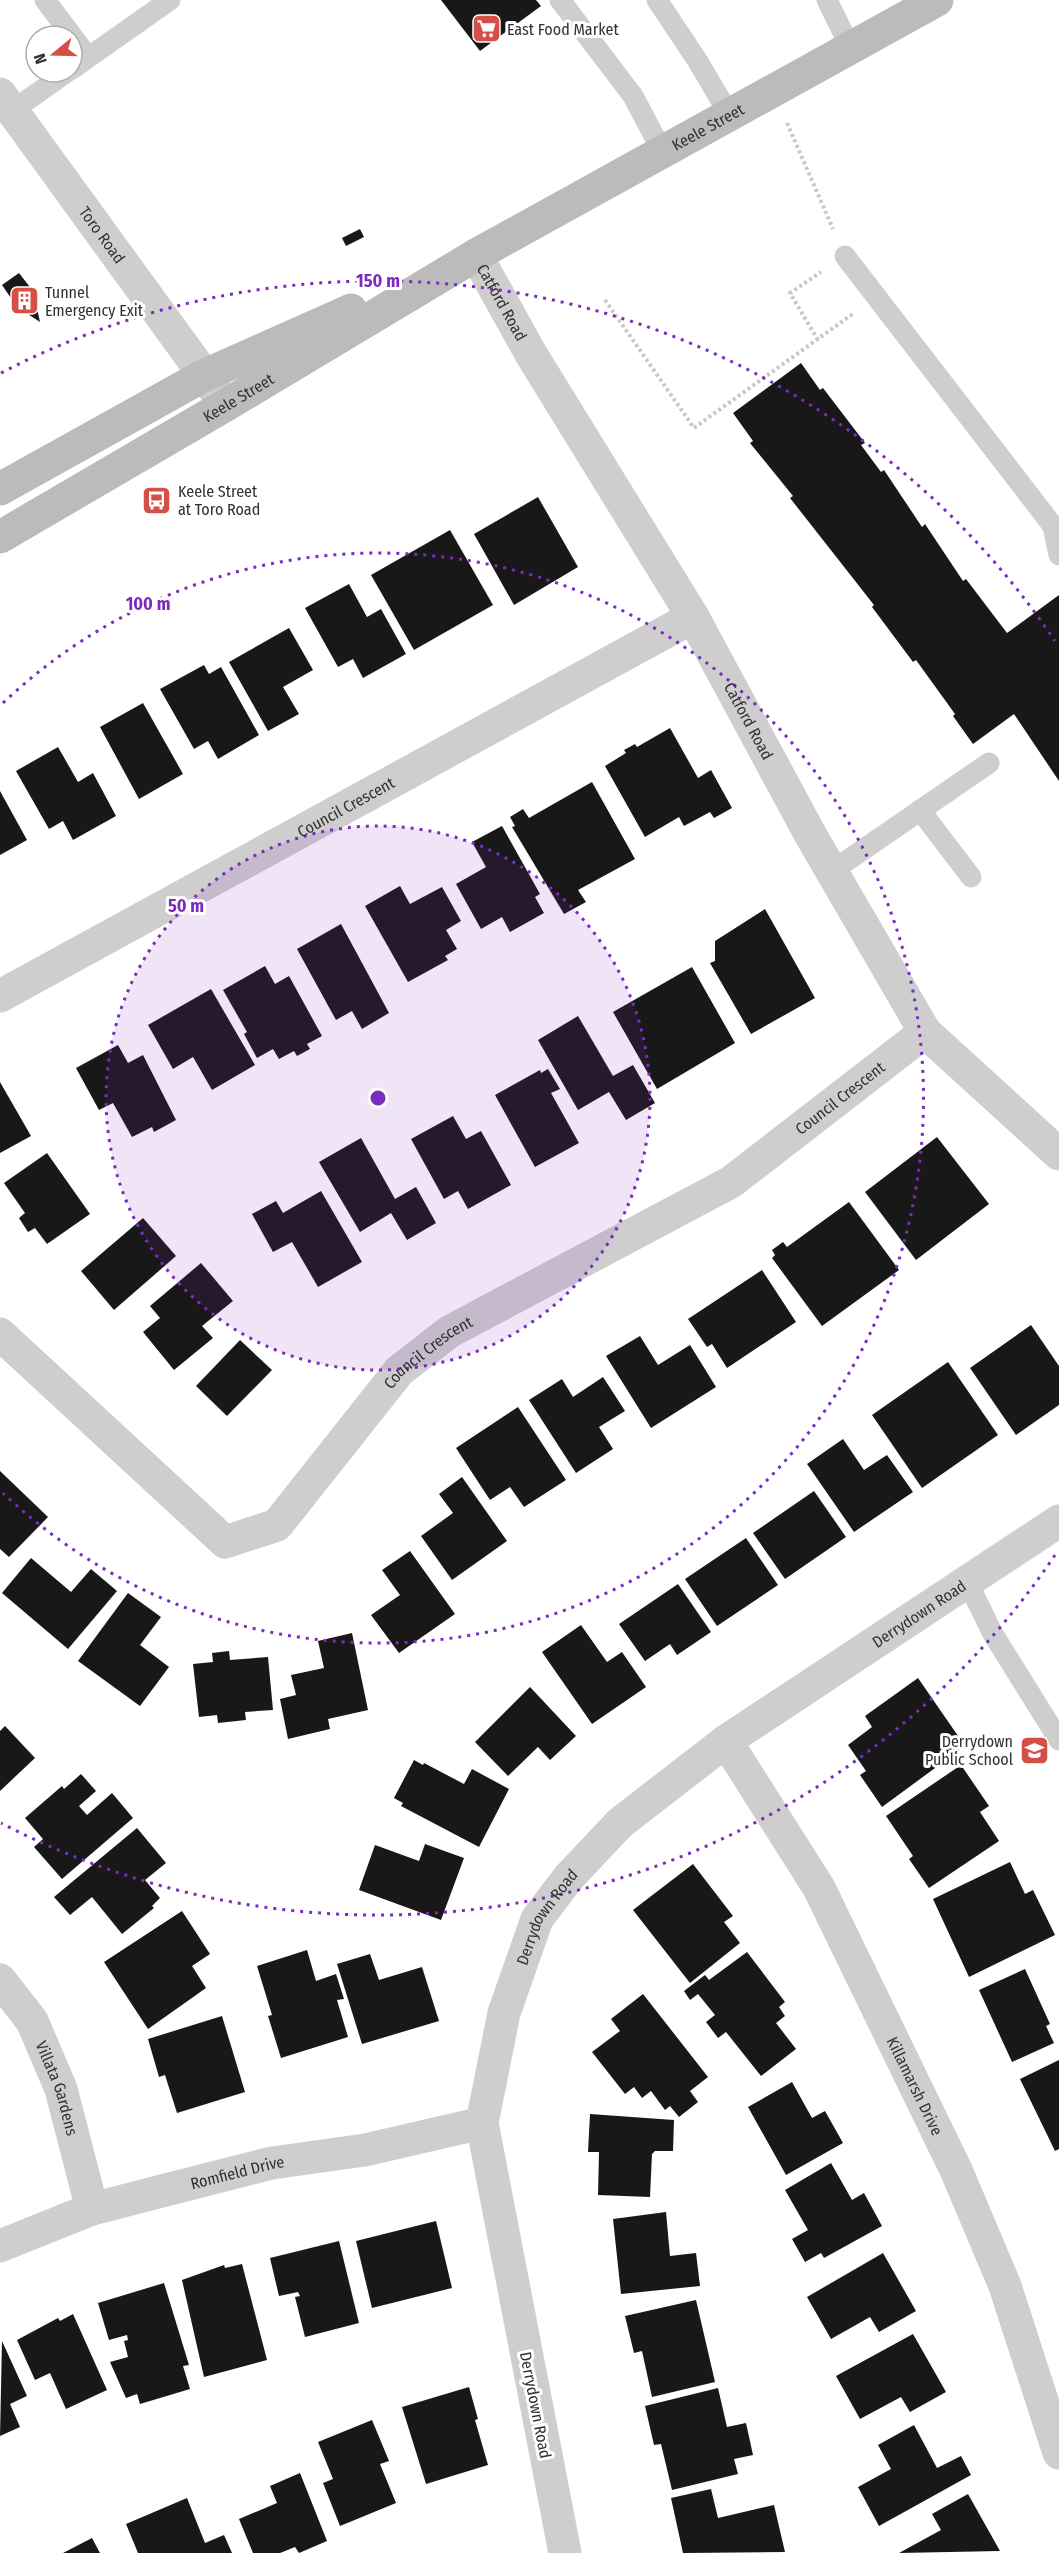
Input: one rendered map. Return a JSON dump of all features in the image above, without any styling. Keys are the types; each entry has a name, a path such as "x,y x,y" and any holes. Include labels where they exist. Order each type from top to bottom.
{"main road":[{"name":"Keele Street","path":"0,537 476,255 929,2"},
{"name":"Keele Street","path":"0,489 203,376 476,255"}],"street":[{"name":"Toro Road","path":"6,102 226,405"},
{"name":"Catford Road","path":"476,255 528,349 693,617 832,871 925,1032 1059,1155"},
{"name":"Council Crescent","path":"0,996 693,617"},
{"name":"Council Crescent","path":"0,1334 225,1542 277,1526 399,1371 449,1332 731,1182 925,1032"},
{"name":"Derrydown Road","path":"565,2553 482,2123 504,2013 537,1919 569,1877 620,1823 726,1741 1059,1521"},
{"name":"Killamarsh Drive","path":"726,1741 819,1888 956,2170 1005,2286 1059,2453"},
{"name":"Villata Gardens","path":"0,1980 32,2021 61,2090 92,2209"},
{"name":"Romfield Drive","path":"0,2247 92,2209 272,2163 365,2150 482,2123"}],"lane":[{"path":"45,0 58,24"},
{"path":"84,60 170,0"},
{"path":"560,0 633,96 662,150"},
{"path":"657,0 698,60 729,114"},
{"path":"827,0 850,47"},
{"path":"6,102 43,84"},
{"path":"845,256 1056,526 1059,555"},
{"path":"832,871 989,763"},
{"path":"920,810 971,878"},
{"path":"968,1581 993,1634 1053,1719 1059,1740"}],"path":[{"path":"772,90 845,256 790,293 818,340"},
{"path":"605,300 694,428 876,296"}],"building":[{"name":"East Food Market","path":"441,0 536,0 541,6 480,51"},
{"path":"360,229 364,237 346,246 342,238"},
{"name":"Tunnel Emergency Exit","path":"19,273 33,291 40,322 17,307 2,285"},
{"path":"801,363 820,390 823,388 865,443 861,445 881,472 884,470 922,527 925,524 963,581 966,579 1007,633 1059,595 1059,781 1014,714 973,744 953,716 955,714 916,660 913,662 872,607 874,605 790,498 793,496 750,443 753,441 733,413"},
{"path":"538,497 578,567 514,605 474,534"},
{"path":"450,530 493,605 414,650 371,575"},
{"path":"349,584 367,617 381,609 406,654 363,678 353,659 338,667 305,608"},
{"path":"289,628 313,670 283,687 299,714 268,731 229,662"},
{"path":"204,665 209,674 221,667 259,735 218,759 208,741 194,749 160,689"},
{"path":"143,703 183,774 139,799 100,727"},
{"path":"670,728 698,778 711,770 732,808 714,818 710,812 684,826 679,817 645,837 605,766 626,753 624,750 635,744 637,747"},
{"path":"58,747 78,782 93,773 116,816 73,840 63,821 49,829 16,771"},
{"path":"592,782 635,859 578,890 586,902 564,914 512,827 515,826 510,817 523,809 529,818"},
{"path":"0,791 27,840 0,855"},
{"path":"502,826 540,894 535,897 544,913 510,932 502,917 481,929 456,884 486,867 472,842"},
{"path":"400,886 410,904 442,887 461,921 446,930 457,949 445,956 448,960 408,982 365,906"},
{"path":"765,909 815,998 751,1034 710,963 715,961 715,941"},
{"path":"341,924 389,1013 362,1029 352,1011 336,1020 297,949"},
{"path":"265,966 275,984 289,976 322,1036 307,1044 310,1049 297,1056 294,1051 279,1059 273,1049 257,1058 244,1034 247,1032 223,990"},
{"path":"692,967 735,1043 657,1089 613,1012"},
{"path":"211,989 255,1065 212,1090 193,1057 173,1069 148,1025"},
{"path":"578,1016 613,1076 633,1065 655,1103 626,1120 609,1092 578,1110 538,1040"},
{"path":"118,1045 128,1063 143,1055 176,1120 154,1132 152,1127 132,1137 113,1103 99,1110 76,1068"},
{"path":"548,1069 560,1089 551,1093 579,1143 535,1167 495,1095 540,1070 541,1073"},
{"path":"0,1082 31,1136 0,1153"},
{"path":"453,1116 466,1139 481,1131 511,1185 468,1209 458,1191 444,1199 411,1139"},
{"path":"937,1137 989,1204 916,1260 865,1192"},
{"path":"361,1138 395,1199 416,1187 436,1223 407,1240 391,1213 360,1232 319,1162"},
{"path":"47,1153 90,1214 47,1244 35,1228 28,1232 19,1218 25,1213 4,1183"},
{"path":"321,1191 362,1262 318,1287 292,1242 273,1252 252,1214 276,1201 283,1213"},
{"path":"849,1202 899,1270 822,1326 772,1258 775,1255 772,1250 783,1242 787,1247"},
{"path":"143,1218 176,1256 114,1310 81,1271"},
{"path":"201,1263 233,1301 202,1326 213,1338 174,1370 143,1332 160,1318 150,1306"},
{"path":"762,1270 796,1322 727,1368 712,1344 707,1347 688,1319"},
{"path":"1031,1325 1059,1366 1059,1405 1016,1435 970,1368"},
{"path":"640,1336 658,1365 690,1345 716,1387 651,1428 606,1356"},
{"path":"240,1340 272,1370 227,1416 196,1386"},
{"path":"948,1362 998,1435 922,1488 872,1415"},
{"path":"603,1377 625,1411 599,1427 613,1449 576,1473 529,1400 562,1379 573,1397"},
{"path":"518,1407 566,1480 524,1507 510,1487 490,1500 456,1448"},
{"path":"843,1439 864,1470 887,1455 913,1492 854,1532 807,1464"},
{"path":"0,1471 48,1517 9,1557 0,1549"},
{"path":"462,1477 507,1541 452,1580 421,1536 453,1513 439,1494"},
{"path":"814,1491 846,1537 785,1579 753,1533"},
{"path":"746,1538 778,1585 717,1626 685,1579"},
{"path":"410,1551 455,1614 399,1653 371,1615 400,1595 382,1570"},
{"path":"31,1558 71,1592 91,1569 117,1591 68,1649 2,1593"},
{"path":"678,1584 711,1632 677,1655 670,1644 645,1661 619,1624"},
{"path":"128,1593 161,1617 140,1645 169,1667 140,1706 78,1661"},
{"path":"581,1625 607,1662 622,1652 646,1687 592,1724 542,1652"},
{"path":"352,1633 368,1710 328,1719 330,1729 288,1739 280,1699 296,1695 291,1675 324,1668 318,1641"},
{"path":"229,1651 230,1660 268,1657 273,1710 245,1712 246,1720 218,1723 217,1715 199,1717 193,1664 213,1662 212,1653"},
{"path":"918,1678 965,1746 882,1807 860,1775 866,1771 848,1745 872,1727 865,1716"},
{"path":"530,1687 576,1736 550,1760 538,1747 508,1776 475,1742"},
{"path":"5,1726 35,1758 0,1791 0,1731"},
{"path":"414,1760 464,1784 472,1769 509,1789 479,1847 401,1806 403,1803 394,1798"},
{"path":"961,1765 989,1806 980,1812 999,1841 929,1888 909,1859 913,1856 886,1816"},
{"path":"81,1774 96,1791 79,1806 87,1815 112,1793 133,1818 62,1879 34,1847 43,1839 25,1818 62,1786 64,1789"},
{"path":"137,1828 166,1863 145,1880 160,1898 152,1906 154,1908 122,1934 92,1897 70,1915 54,1897"},
{"path":"425,1844 464,1858 441,1920 359,1890 375,1845 419,1861"},
{"path":"1010,1862 1025,1894 1033,1890 1055,1935 969,1977 933,1899"},
{"path":"693,1864 733,1916 724,1922 740,1943 690,1983 633,1910"},
{"path":"182,1911 210,1954 192,1966 206,1988 148,2029 104,1962"},
{"path":"307,1950 316,1981 336,1974 344,1999 337,2000 348,2037 281,2058 268,2016 272,2015 257,1966"},
{"path":"747,1952 785,2002 779,2007 785,2016 776,2023 796,2049 761,2076 726,2032 718,2038 706,2022 715,2015 698,1994 690,2000 684,1991 705,1975 709,1980"},
{"path":"370,1954 379,1980 422,1967 439,2021 362,2044 337,1964"},
{"path":"1025,1969 1050,2024 1046,2026 1054,2043 1012,2062 979,1990"},
{"path":"643,1994 708,2077 690,2091 698,2102 679,2117 670,2106 665,2110 651,2091 642,2098 634,2087 625,2094 592,2052 620,2031 611,2019"},
{"path":"222,2016 245,2092 177,2113 165,2075 159,2077 148,2039"},
{"path":"1059,2060 1059,2149 1055,2151 1020,2079"},
{"path":"792,2082 812,2118 825,2111 843,2143 786,2175 748,2107"},
{"path":"590,2114 674,2120 673,2151 655,2151 652,2154 650,2197 598,2195 599,2152 588,2152"},
{"path":"831,2163 852,2200 864,2193 882,2226 824,2258 821,2253 805,2262 792,2239 808,2230 785,2190"},
{"path":"666,2212 670,2256 696,2253 700,2286 621,2294 613,2219"},
{"path":"436,2221 452,2288 372,2308 356,2241"},
{"path":"339,2241 359,2323 305,2337 295,2297 300,2296 298,2292 279,2296 270,2258"},
{"path":"883,2253 916,2311 879,2332 870,2317 831,2339 807,2297"},
{"path":"242,2264 267,2360 204,2377 182,2280 224,2265 225,2268"},
{"path":"164,2283 189,2365 183,2366 190,2389 140,2404 137,2394 126,2398 110,2362 128,2357 124,2341 128,2340 127,2335 109,2340 98,2303"},
{"path":"696,2300 715,2382 652,2397 642,2351 634,2353 625,2316"},
{"path":"73,2314 107,2390 66,2409 50,2373 35,2380 17,2340 58,2318 60,2321"},
{"path":"913,2334 946,2392 910,2412 901,2397 860,2419 836,2376"},
{"path":"2,2341 27,2396 10,2404 20,2427 0,2436"},
{"path":"469,2387 478,2419 475,2420 488,2465 426,2484 402,2407"},
{"path":"718,2388 727,2427 746,2423 753,2455 734,2459 738,2474 672,2490 661,2444 654,2445 645,2406"},
{"path":"372,2420 389,2461 380,2464 396,2503 340,2526 323,2483 333,2479 318,2442"},
{"path":"914,2425 937,2468 961,2456 971,2475 879,2526 858,2487 891,2469 878,2445"},
{"path":"300,2473 327,2541 299,2553 295,2547 280,2553 253,2553 239,2519 277,2503 270,2486"},
{"path":"711,2489 718,2518 774,2505 785,2552 683,2553 671,2498"},
{"path":"968,2494 1000,2551 899,2553 941,2530 932,2514"},
{"path":"187,2498 205,2543 224,2535 232,2553 138,2553 126,2524"},
{"path":"92,2538 100,2553 63,2553"}],"place":[{"name":"East Food Market","path":"486,29"},
{"name":"Tunnel Emergency Exit","path":"24,301"},
{"name":"Keele Street at Toro Road","path":"157,500"},
{"name":"Derrydown Public School","path":"1034,1750"}]}
